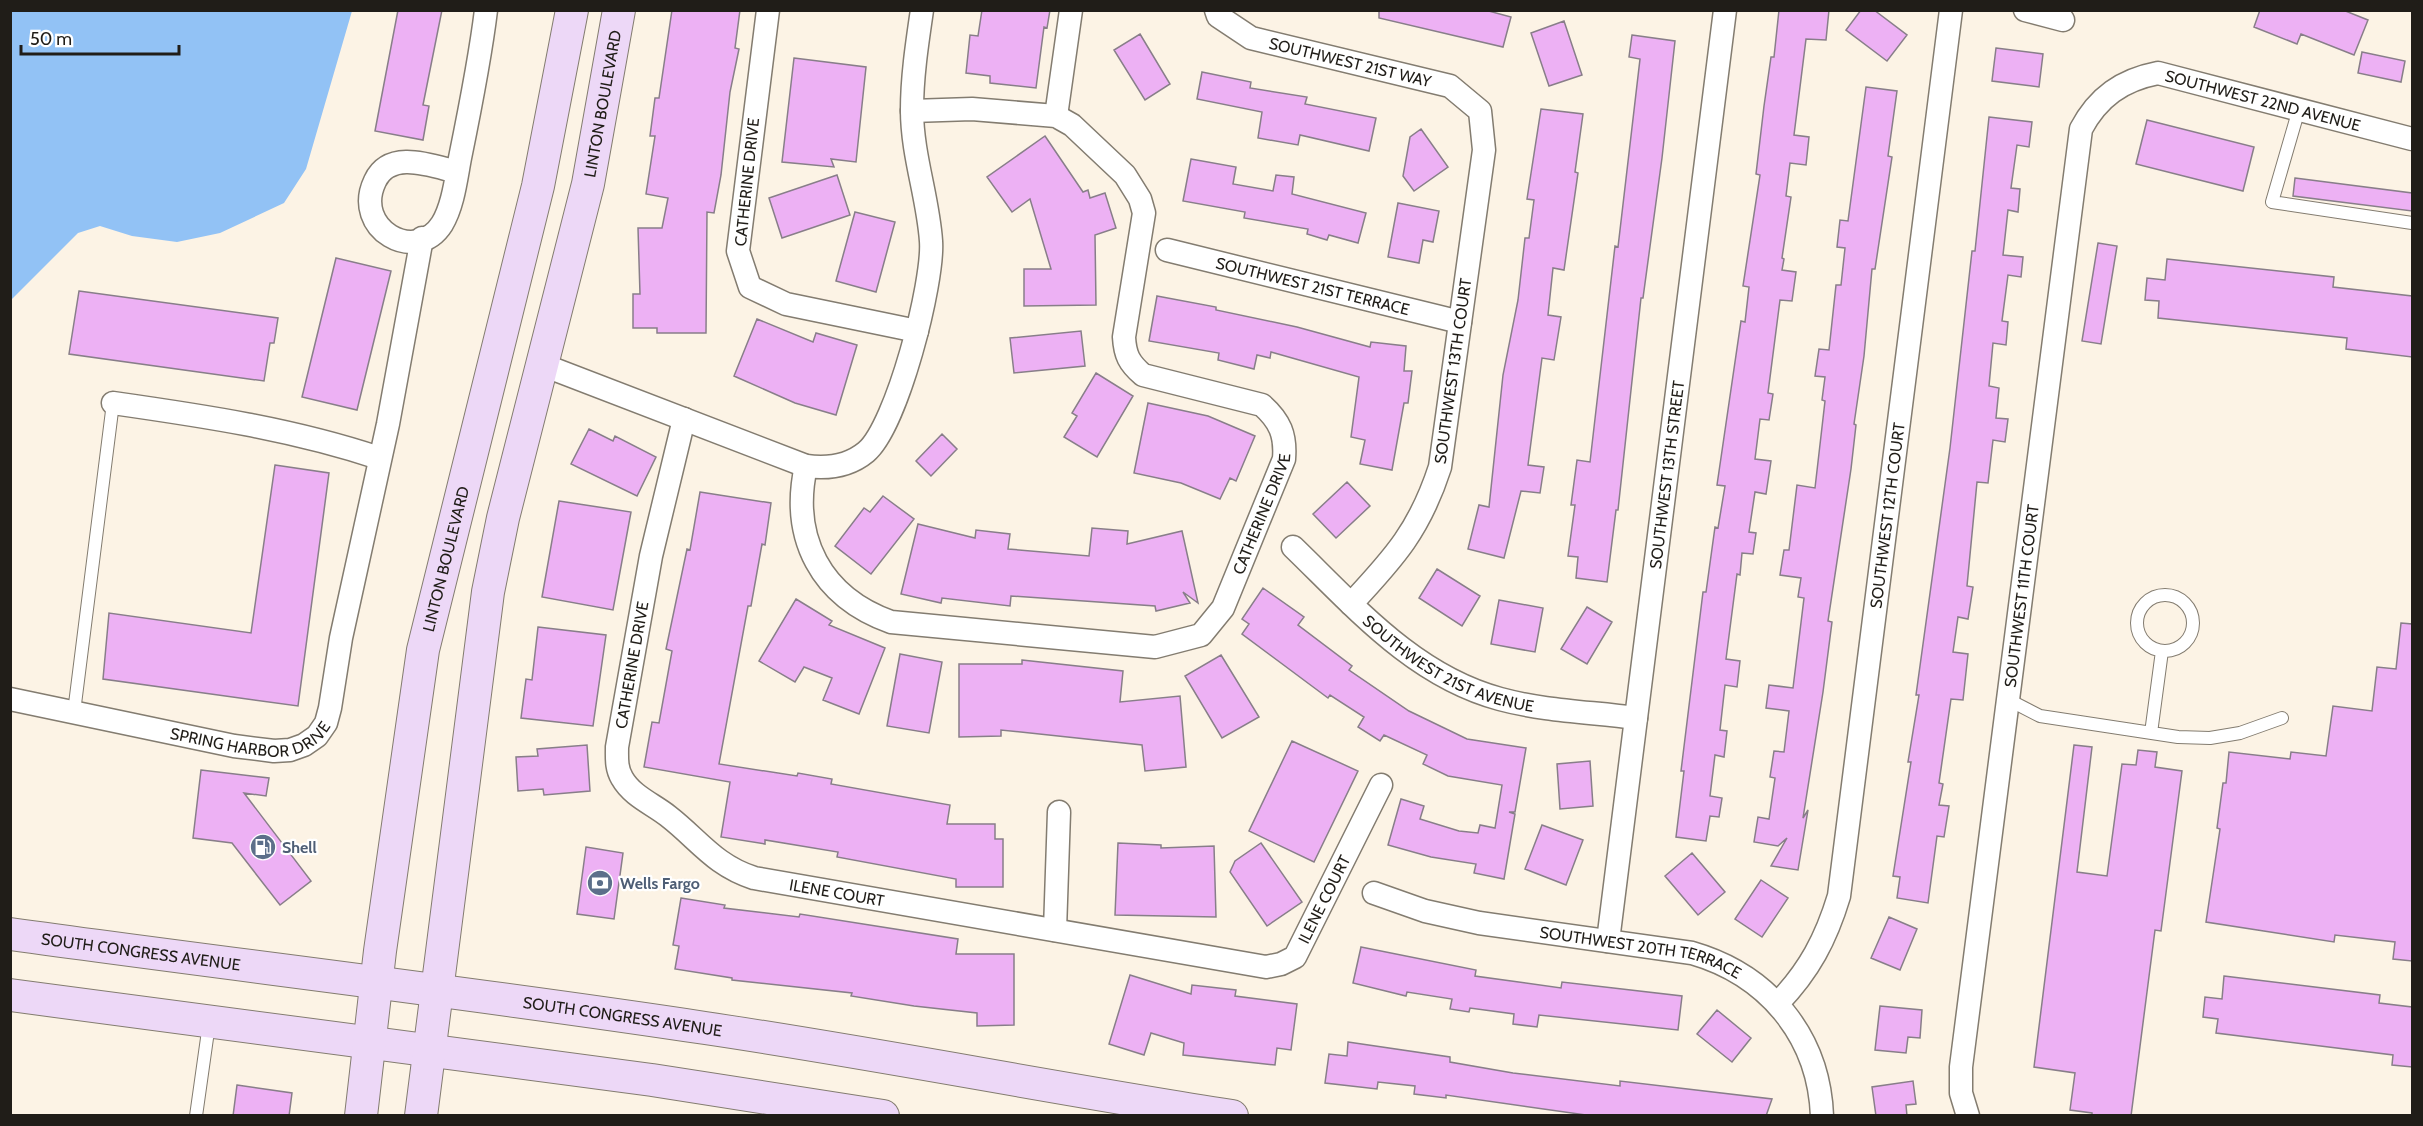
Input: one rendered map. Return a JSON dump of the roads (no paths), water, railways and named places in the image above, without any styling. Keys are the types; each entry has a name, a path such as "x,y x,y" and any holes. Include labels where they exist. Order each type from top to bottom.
{"main road":[{"name":"LINTON BOULEVARD","path":"361,1116 376,982 416,689 429,621 538,186 572,10"},
{"name":"LINTON BOULEVARD","path":"421,1116 435,991 488,592 503,518 588,184 620,10"},
{"path":"515,284 518,323 526,348 543,365"},
{"name":"SOUTH CONGRESS AVENUE","path":"10,934 376,982 830,1047 1055,1089 1232,1116"},
{"path":"10,995 209,1024 652,1080 883,1116"}],"street":[{"path":"457,172 419,162 403,162 388,167 377,177 370,191 369,207 374,222 385,233 399,240 423,238 441,225 448,211 457,172 486,10"},
{"name":"CATHERINE DRIVE","path":"768,10 738,251 750,287 786,304 917,331"},
{"path":"543,365 806,466 822,468 846,463 867,452 878,440 885,426 917,331 929,280 931,243 914,144 912,111 913,79 922,10"},
{"path":"912,111 972,109 1056,116 1071,10"},
{"name":"SOUTHWEST 13TH STREET","path":"1608,941 1725,10"},
{"name":"SOUTHWEST 12TH COURT","path":"1778,1003 1800,980 1817,954 1830,926 1839,896 1951,10"},
{"path":"2025,10 2063,20"},
{"name":"SOUTHWEST 21ST WAY","path":"1217,13 1251,38 1450,86 1480,111"},
{"name":"SOUTHWEST 22ND AVENUE","path":"2115,89 2128,81 2158,73 2412,139"},
{"name":"SOUTHWEST 11TH COURT","path":"1968,1116 1961,1093 1961,1067 2076,156 2081,129 2091,112 2115,89"},
{"name":"SOUTHWEST 13TH COURT","path":"1352,604 1396,555 1415,528 1430,498 1444,451 1484,150 1480,111"},
{"name":"CATHERINE DRIVE","path":"806,466 801,497 803,524 815,561 838,592 863,610 891,622 1155,647 1201,635 1223,608 1284,459 1285,444 1282,429 1274,415 1262,405 1143,375 1131,365 1125,352 1124,337 1144,213 1140,199 1125,175 1072,125 1056,116"},
{"name":"SPRING HARBOR DRIVE","path":"10,699 234,746 274,751 304,746 317,736 326,723 330,708 341,638 423,238"},
{"name":"SOUTHWEST 21ST TERRACE","path":"1167,250 1460,321"},
{"path":"113,403 242,421 331,442 379,458"},
{"name":"CATHERINE DRIVE","path":"642,799 621,777 616,762 617,747 651,556 684,419"},
{"name":"SOUTHWEST 21ST AVENUE","path":"1293,547 1406,654 1468,689 1519,703 1636,718"},
{"name":"ILENE COURT","path":"642,799 681,826 714,858 740,873 1266,967 1281,964 1295,957 1381,785"},
{"path":"1055,930 1059,812"},
{"name":"SOUTHWEST 20TH TERRACE","path":"1374,893 1425,911 1479,923 1710,958 1742,973 1778,1003 1791,1019 1809,1050 1819,1085 1822,1116"}],"lane":[{"path":"2299,109 2272,202 2412,223"},
{"path":"74,712 113,403"},
{"path":"2169,594 2185,602 2193,617 2193,626 2186,642 2179,647 2162,651 2146,643 2138,628 2138,619 2145,603 2152,598 2169,594"},
{"path":"2151,733 2162,651"},
{"path":"2007,699 2040,716 2151,733 2210,738 2240,733 2282,718"},
{"path":"196,1116 209,1024"}],"water":[{"path":"11,10 352,11 306,169 284,203 220,233 177,242 132,236 100,226 78,233 11,300"}],"place":[{"name":"Shell","path":"263,847"},
{"name":"Wells Fargo","path":"600,883"}]}
